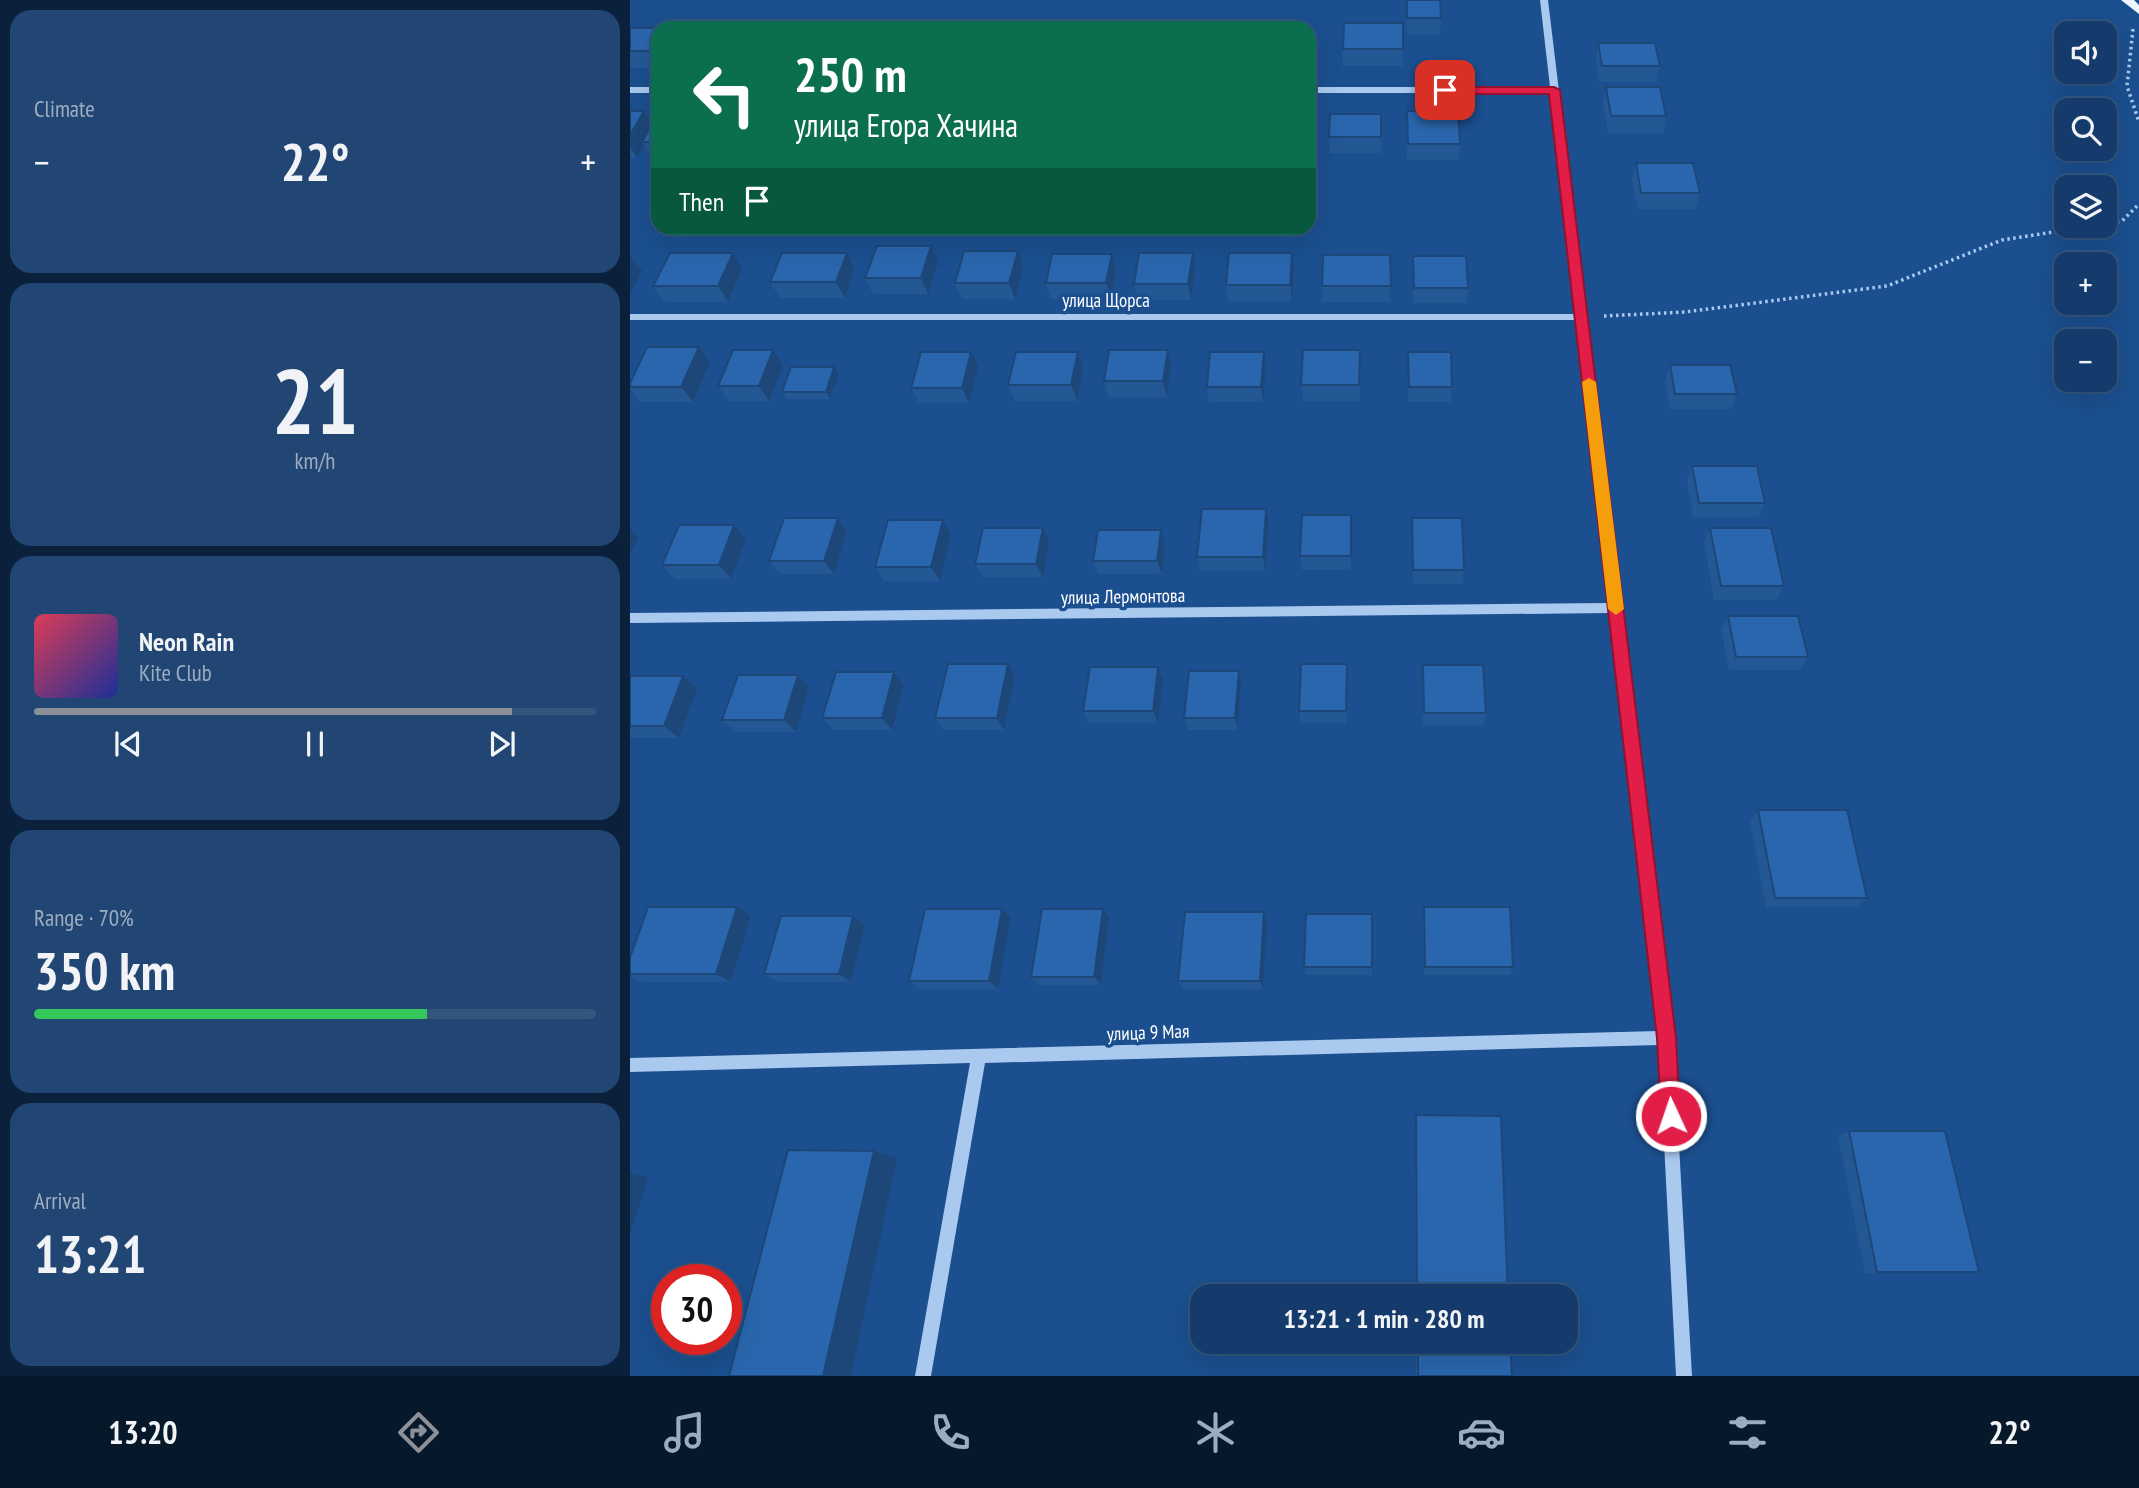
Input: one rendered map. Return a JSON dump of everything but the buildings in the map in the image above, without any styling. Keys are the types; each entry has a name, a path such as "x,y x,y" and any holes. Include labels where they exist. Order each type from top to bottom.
{"street":[{"path":"1544,0 1666,1038 1684,1376"},
{"path":"630,90 651,90"},
{"path":"1316,90 1554,90"},
{"name":"улица Щорса","path":"630,317 1581,317"},
{"name":"улица Лермонтова","path":"630,618 1616,608"},
{"name":"улица 9 Мая","path":"630,1065 1666,1038"},
{"path":"923,1376 979,1056"}],"path":[{"path":"2134,6 2127,86 2139,122"},
{"path":"2117,222 2123,221 2139,204"},
{"path":"1581,317 1685,312 1887,286 2002,240 2054,232"}],"slow traffic":[{"path":"1589,382 1616,609"}],"route":[{"path":"1445,90 1554,90 1666,1038 1671,1116"}]}
